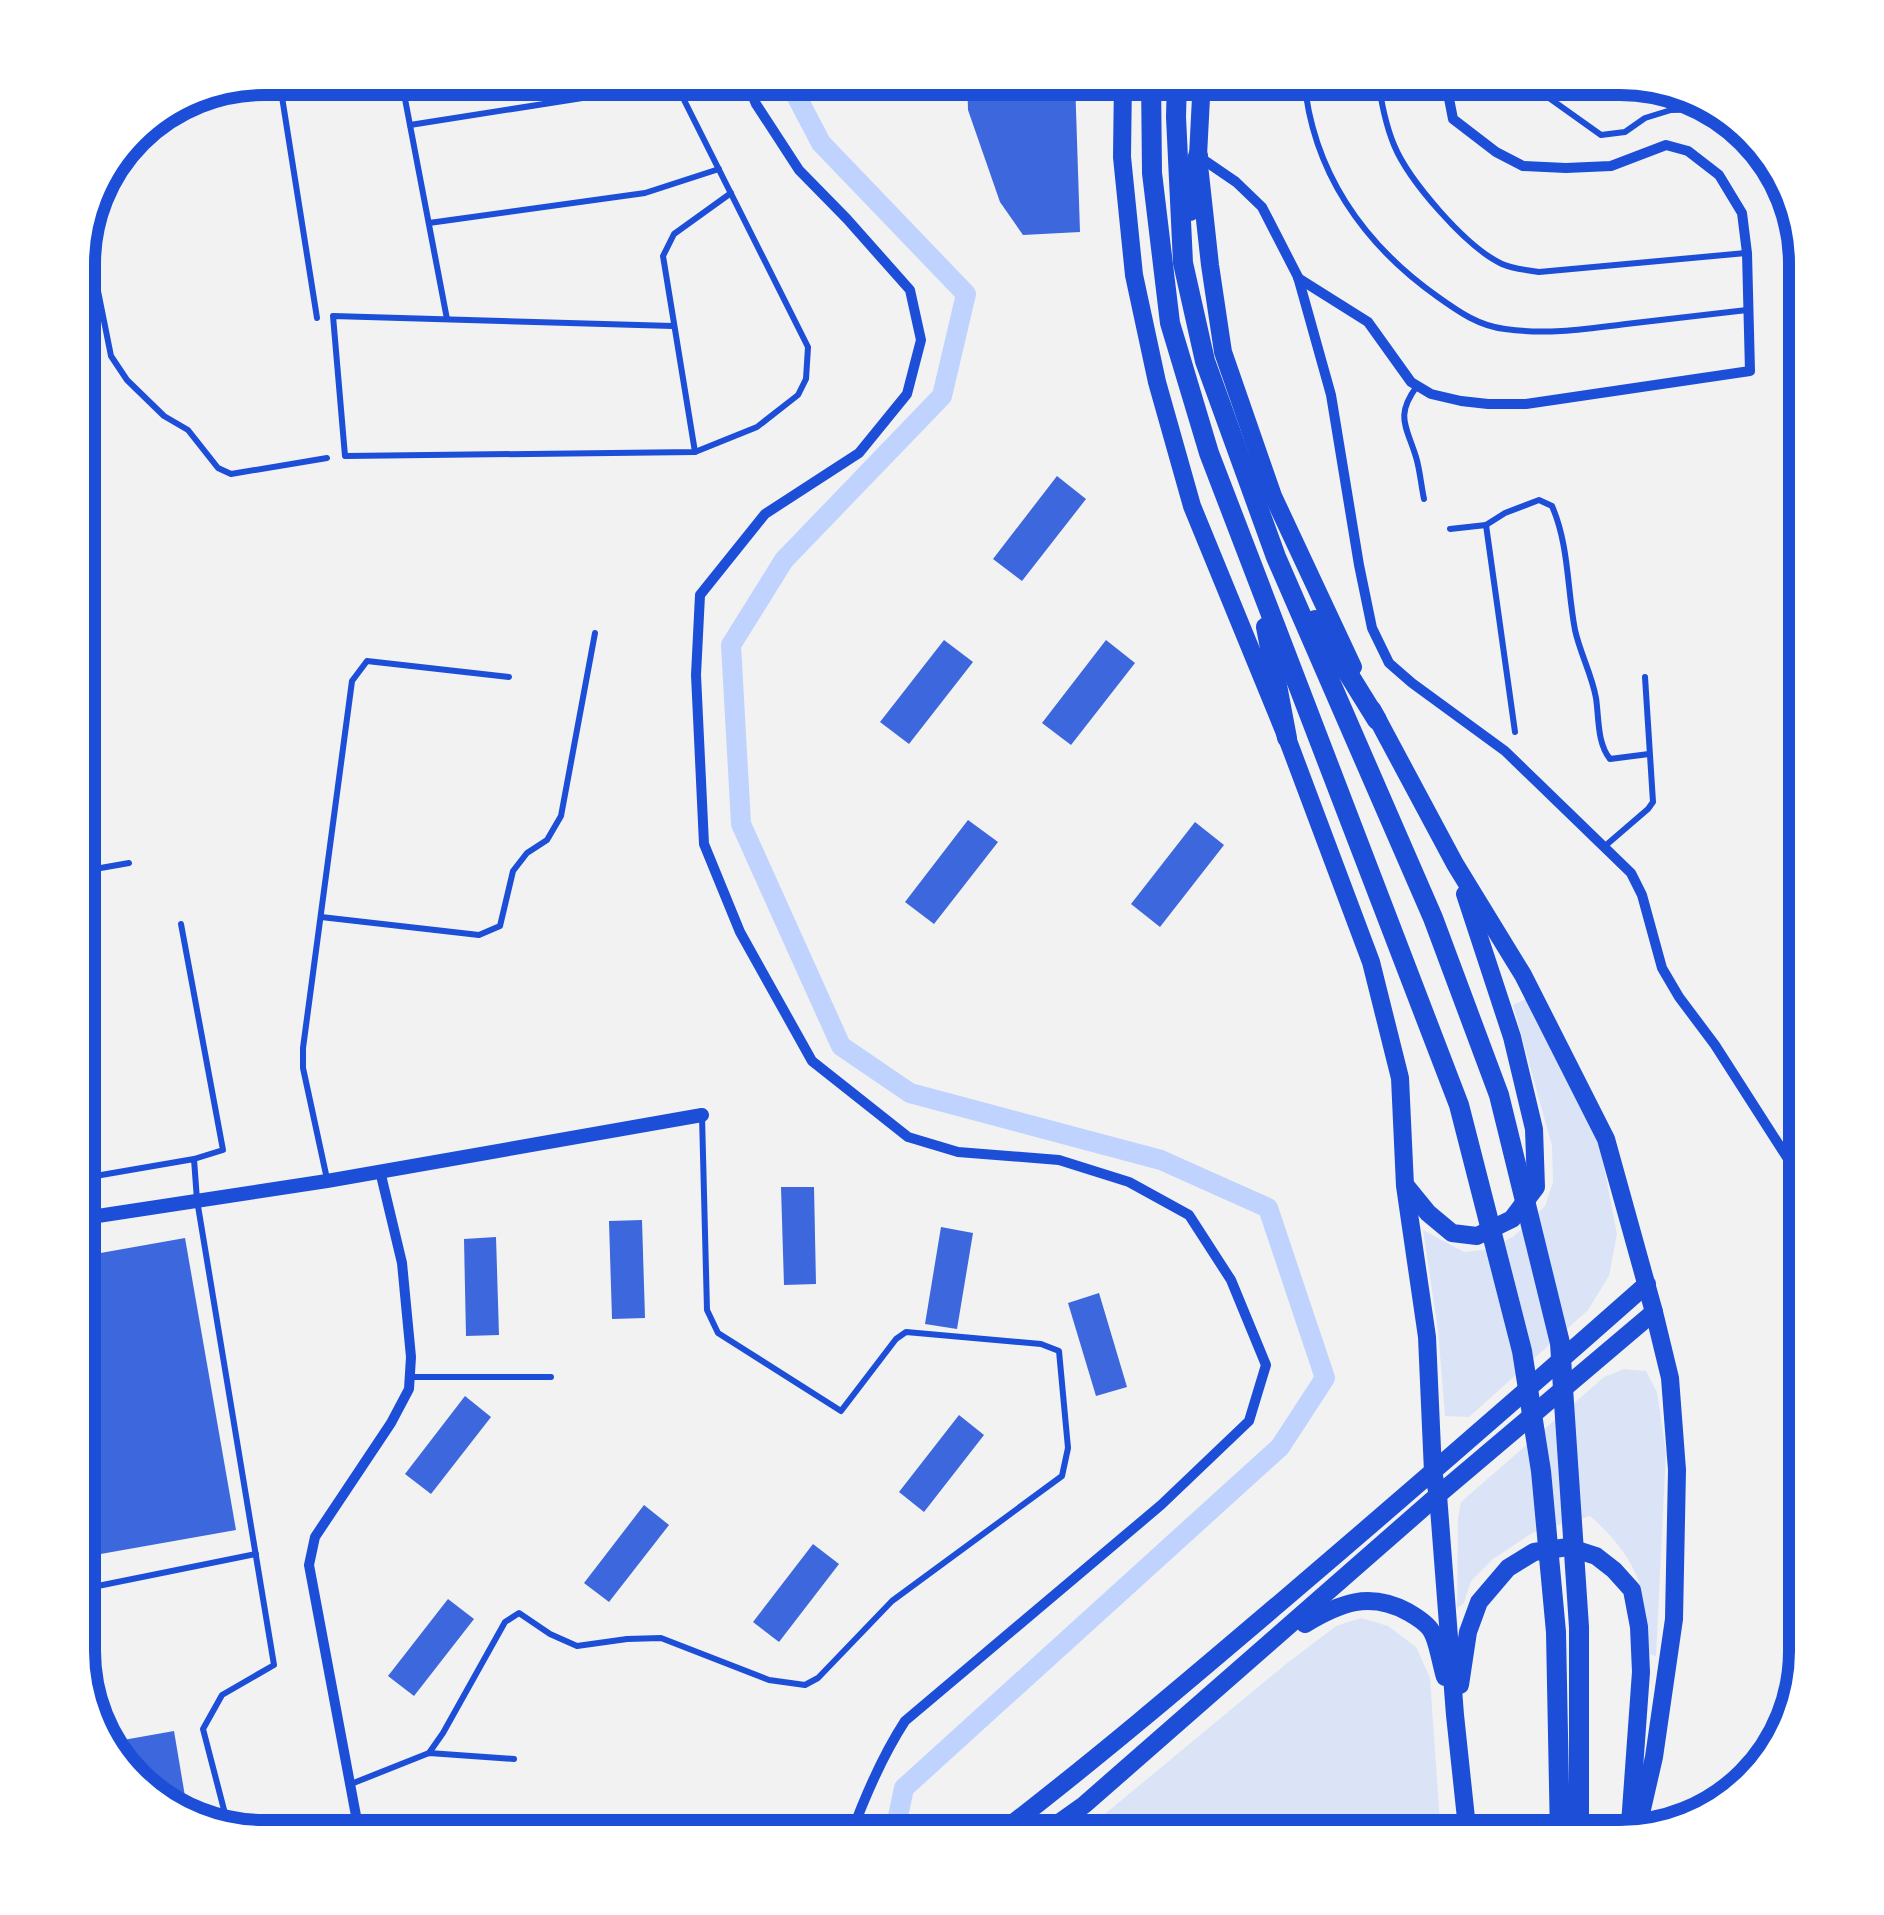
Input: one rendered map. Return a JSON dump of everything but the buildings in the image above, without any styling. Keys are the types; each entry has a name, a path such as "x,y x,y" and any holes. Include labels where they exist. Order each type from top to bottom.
{"highway":[{"path":"1151,95 1152,173 1170,323 1209,453 1459,1105 1522,1351 1541,1471 1556,1632 1560,1820"},
{"path":"1177,95 1183,263 1205,361 1276,557 1433,918 1500,1094 1560,1343 1580,1626 1580,1820"},
{"path":"1183,263 1198,156"},
{"path":"1276,557 1377,720"},
{"path":"1255,571 1287,738"},
{"path":"1551,1820 1559,1752"}],"main road":[{"path":"1123,95 1122,158 1134,275 1157,382 1192,506 1287,738 1371,962 1400,1078 1405,1186 1427,1337 1434,1472 1466,1820"},
{"path":"1201,95 1198,156 1224,352 1273,496 1377,720 1455,864 1523,975 1606,1138 1647,1284 1670,1378 1678,1470 1674,1619 1654,1757 1640,1818"},
{"path":"1405,1186 1452,1233 1478,1236 1512,1220 1536,1187 1534,1129 1512,1037 1455,864"},
{"path":"1018,1820 1434,1472 1647,1284"},
{"path":"1064,1820 1654,1312"},
{"path":"1455,1716 1468,1632 1479,1602 1508,1568 1534,1552 1568,1548 1596,1556 1632,1590 1639,1627 1641,1672 1630,1819"},
{"path":"1270,1644 1334,1607 1366,1600 1391,1604 1413,1615 1432,1632 1455,1716"}],"street":[{"path":"752,95 800,170 910,290 921,340 908,394 859,452 765,514 700,594 696,675 704,844 740,932 812,1060 908,1136 958,1152 1059,1160 1129,1182 1189,1216 1231,1280 1266,1365 1248,1421 1161,1505 905,1721 887,1748 857,1820"},
{"path":"1298,277 1368,322 1411,382 1431,394 1461,401 1526,404 1750,370 1742,214 1719,175 1688,151 1666,145 1611,166 1523,166 1496,152 1454,119 1449,95"},
{"path":"1198,156 1236,182 1262,207 1298,277 1331,395 1372,628 1389,662 1504,750 1631,873 1642,895 1662,968 1789,1161"},
{"path":"95,1215 327,1181 702,1115"},
{"path":"357,1820 309,1566 315,1537 391,1422 408,1389 410,1357 402,1263 380,1171"}],"lane":[{"path":"282,95 317,318"},
{"path":"404,95 447,319"},
{"path":"410,125 602,95"},
{"path":"673,326 333,316 345,456 695,452 757,427 798,395 806,379 808,347 682,95"},
{"path":"1307,95 1324,164 1348,208 1386,253 1422,286 1468,318 1502,329 1554,332 1747,310"},
{"path":"1380,95 1396,150 1416,180 1462,236 1506,266 1539,272 1747,253"},
{"path":"1545,95 1601,135 1625,132 1644,118 1671,110 1688,110"},
{"path":"429,223 646,194 719,169"},
{"path":"695,452 663,256 674,234 731,193"},
{"path":"95,276 111,356 127,380 164,416 188,430 218,468 231,474 327,458"},
{"path":"1417,386 1403,412 1424,499"},
{"path":"1450,530 1486,525 1539,500 1552,506 1561,526 1574,626 1595,693 1603,750 1610,758 1650,754"},
{"path":"1486,525 1515,732"},
{"path":"320,916 479,935 500,926 512,871 527,853 546,840 561,816 595,633"},
{"path":"327,1181 303,1048 352,681 367,661 509,677"},
{"path":"1605,846 1652,802 1645,678"},
{"path":"95,869 128,862"},
{"path":"95,1176 223,1150 182,924"},
{"path":"429,1753 505,1622 519,1613 550,1634 578,1646 660,1638 769,1680 804,1685 818,1678 892,1601 1062,1476 1068,1448 1059,1351 1041,1344 906,1332 896,1339 842,1411 718,1334 707,1310 702,1115"},
{"path":"194,1158 197,1200 274,1665 222,1695 203,1729 225,1815"},
{"path":"409,1376 551,1378"},
{"path":"95,1587 256,1554"},
{"path":"351,1784 429,1753 514,1760"}],"shaded area":[{"path":"1526,999 1599,1141 1617,1234 1609,1276 1588,1310 1469,1417 1445,1416 1438,1330 1423,1230 1464,1252 1483,1250 1513,1237 1545,1206 1553,1182 1552,1146 1513,1005"},
{"path":"1624,1369 1646,1371 1657,1392 1666,1452 1656,1656 1649,1654 1643,1597 1633,1568 1614,1540 1590,1516 1534,1532 1493,1559 1471,1581 1464,1603 1457,1608 1461,1502 1604,1377"},
{"path":"1361,1618 1388,1626 1416,1647 1430,1678 1440,1820 1098,1820 1286,1664 1336,1626"}],"waterway":[{"path":"796,95 821,143 966,294 942,396 784,560 731,645 741,824 841,1046 910,1093 1161,1160 1268,1208 1325,1378 1280,1447 904,1788 897,1820"}]}
